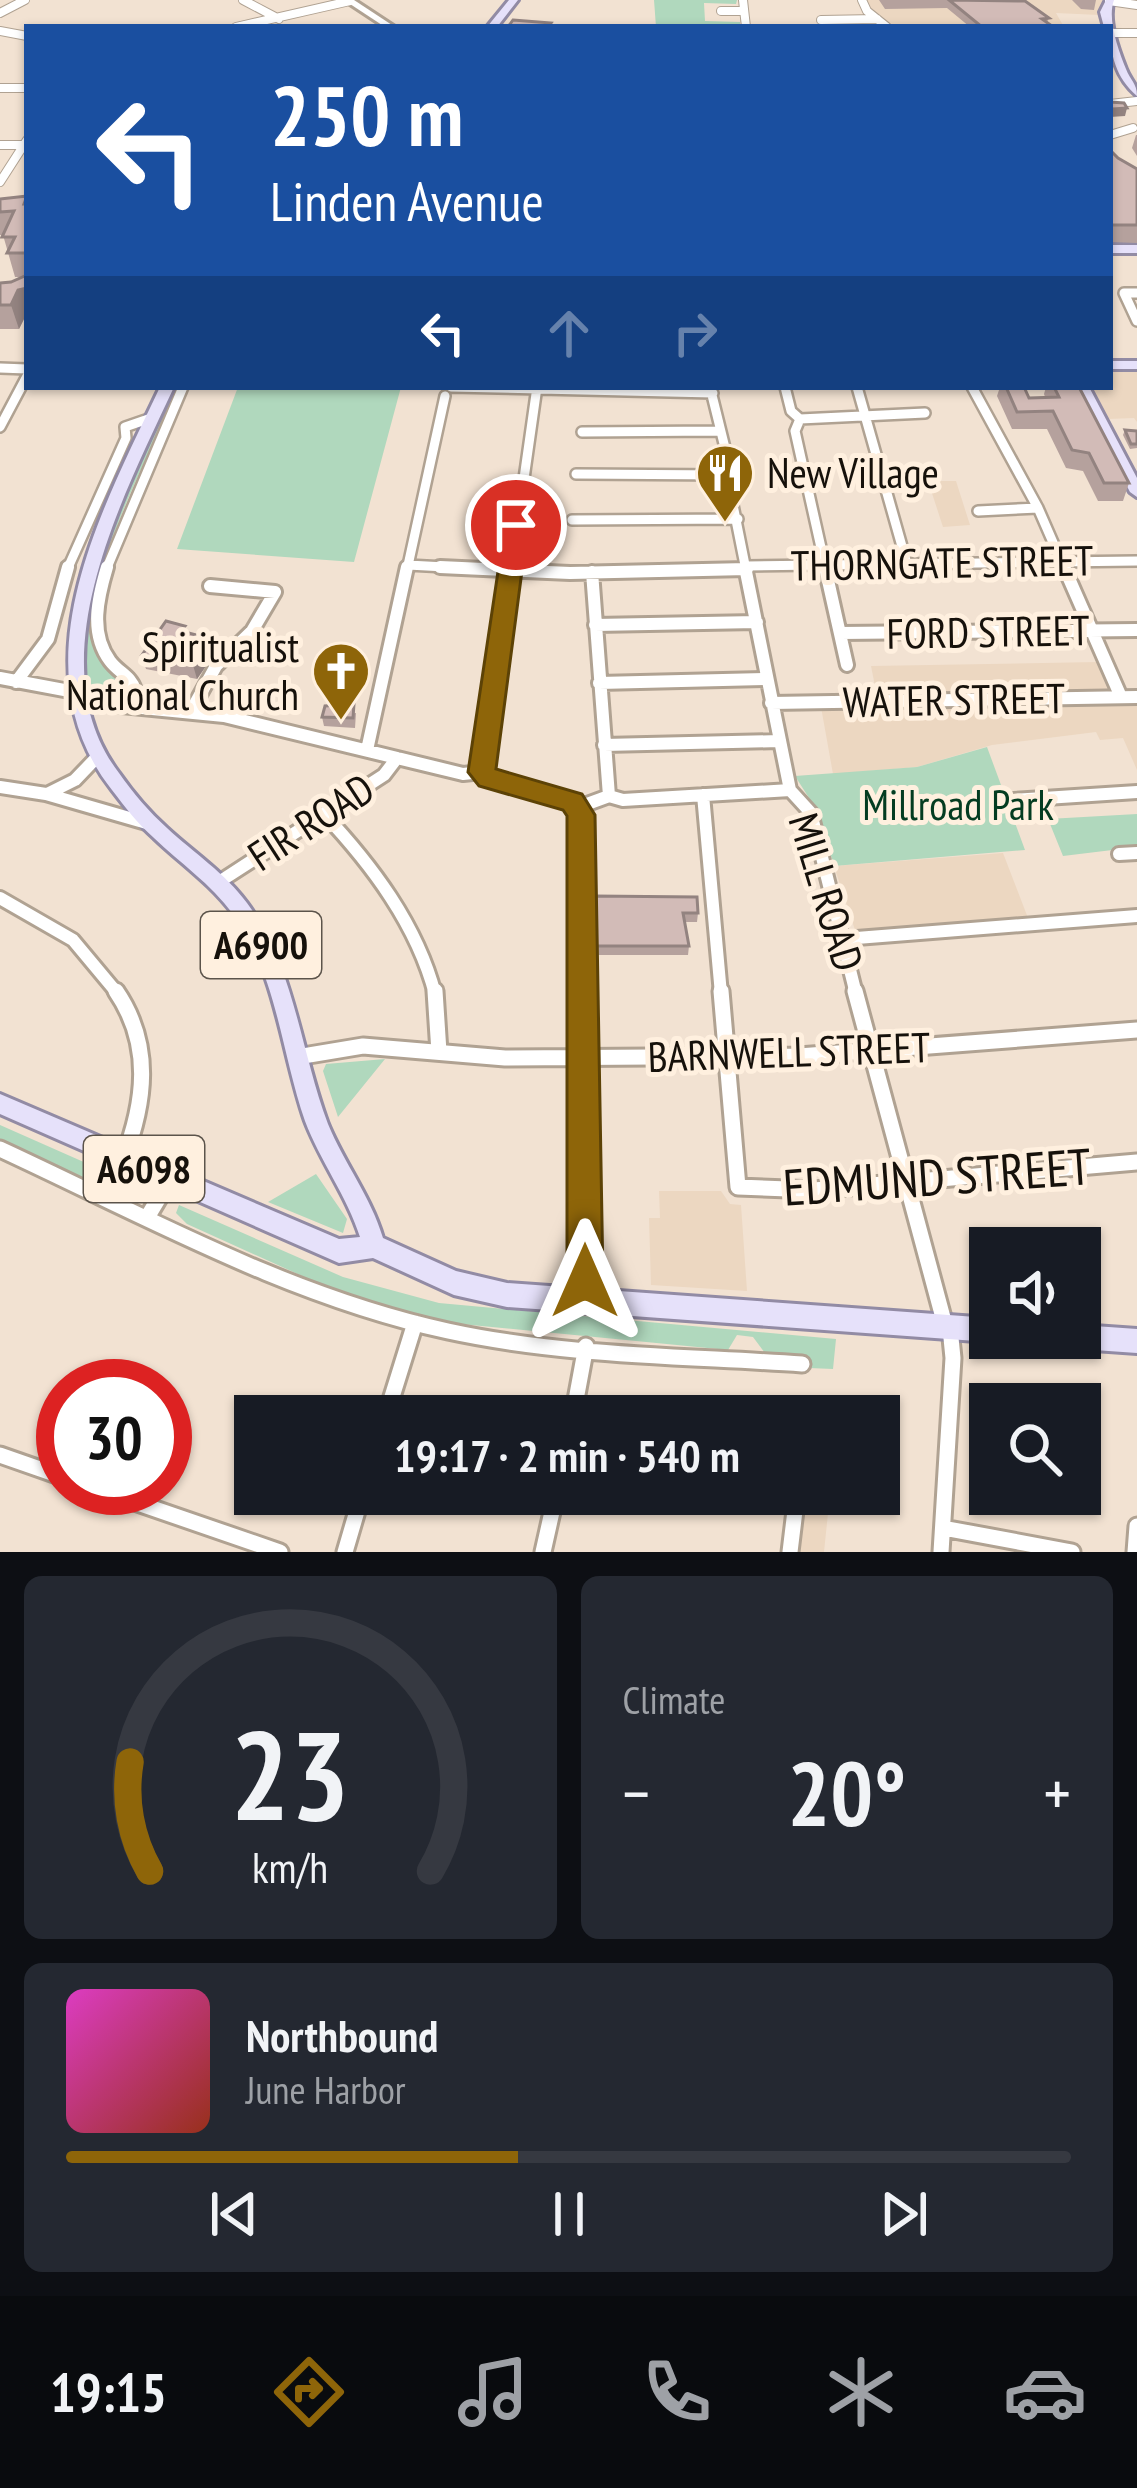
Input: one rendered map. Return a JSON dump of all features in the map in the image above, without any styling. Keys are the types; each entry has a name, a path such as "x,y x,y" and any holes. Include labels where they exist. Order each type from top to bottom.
{"main road":[{"path":"349,0 386,24"},
{"path":"495,24 514,0"},
{"path":"1113,42 1120,69 1136,95"},
{"name":"A6900","path":"166,390 88,566 79,617 81,697 98,756 150,824 219,882 244,913 275,974 319,1127 369,1224 374,1246"},
{"path":"1084,390 1137,492"},
{"name":"A6098","path":"0,1104 339,1251 374,1246 454,1283 507,1294 969,1329"},
{"path":"1101,1338 1137,1341"}],"street":[{"path":"0,14 25,0"},
{"path":"245,0 279,19"},
{"path":"252,24 349,0"},
{"path":"743,0 746,24"},
{"path":"862,0 883,24"},
{"path":"1110,0 1137,5"},
{"path":"721,10 744,11"},
{"path":"824,24 877,19"},
{"path":"1115,103 1136,95"},
{"path":"1113,134 1133,128"},
{"path":"0,182 24,145"},
{"path":"1137,293 1124,293 1137,321"},
{"path":"0,427 24,378"},
{"path":"128,703 135,689 132,680 107,663 99,647 101,589 182,390"},
{"path":"367,750 449,390"},
{"path":"482,772 536,390"},
{"name":"MILL ROAD","path":"711,390 790,790 812,813 870,1052 947,1327 953,1358 941,1552"},
{"path":"786,390 791,411 800,418 925,413"},
{"path":"858,390 907,564"},
{"path":"974,390 1038,508 1121,698"},
{"path":"16,682 52,629 63,575 126,438 125,427 142,417 154,417"},
{"path":"800,418 795,431 847,665"},
{"path":"582,432 718,431"},
{"path":"576,474 727,476"},
{"path":"978,511 1038,508"},
{"path":"572,520 738,519"},
{"name":"THORNGATE STREET","path":"408,565 592,572 1137,561"},
{"path":"592,572 609,796"},
{"path":"191,711 216,666 252,632 275,592 210,586"},
{"path":"595,625 757,622"},
{"name":"FORD STREET","path":"840,633 1137,630"},
{"path":"0,678 81,697 191,711 463,774 482,772"},
{"path":"599,683 767,679"},
{"name":"WATER STREET","path":"772,703 1137,697"},
{"path":"604,745 779,741"},
{"path":"46,794 75,781 98,756"},
{"name":"FIR ROAD","path":"219,882 384,775 397,758"},
{"path":"482,772 489,779 562,797 579,807"},
{"path":"0,788 46,794 150,824"},
{"path":"579,807 609,796 622,800 790,790"},
{"path":"1014,800 1137,792"},
{"path":"704,795 724,1058"},
{"path":"579,807 585,1300"},
{"path":"323,814 358,850 397,906 430,984 440,1024 439,1052"},
{"path":"1119,854 1137,853"},
{"path":"0,898 75,939 113,979 125,1001 138,1044 142,1100 137,1131 123,1160"},
{"path":"844,939 1137,916"},
{"name":"BARNWELL STREET","path":"297,1057 363,1046 584,1059 724,1058 870,1052 1137,1030"},
{"name":"EDMUND STREET","path":"724,1058 738,1187 814,1190 1137,1162"},
{"path":"0,1149 318,1292 415,1323 472,1334 802,1364"},
{"path":"148,1216 170,1180"},
{"path":"393,1395 415,1323"},
{"path":"577,1395 586,1346"},
{"path":"0,1456 36,1468"},
{"path":"172,1515 280,1552"},
{"path":"345,1552 356,1515"},
{"path":"543,1552 551,1515"},
{"path":"790,1552 794,1515"},
{"path":"1135,1552 1137,1526"},
{"path":"943,1528 1072,1552"}],"shaded area":[{"path":"867,0 1104,0 1099,15 1056,13 1062,24 889,24 869,8"},
{"path":"1113,369 1137,370 1137,422 1134,418 1108,419 1094,390 1113,390"},
{"path":"928,481 956,481 970,525 943,527"},
{"path":"1098,662 1115,703 1137,702 1137,770 1123,738 1100,740 1096,732 992,745 917,767 833,774 821,707 879,706 871,666"},
{"path":"1003,853 1028,918 855,930 834,866"},
{"path":"659,1191 721,1191 730,1204 741,1205 747,1291 651,1285 649,1218 660,1218"},
{"path":"788,1515 828,1515 824,1552 784,1552"}],"green space":[{"path":"654,0 737,0 736,4 704,3 705,21 740,24 656,24"},
{"path":"171,390 178,390 120,518 96,592 95,651 104,666 128,683 126,695 94,691 84,661 84,625 92,583 123,495"},
{"path":"237,390 400,390 354,562 177,549"},
{"name":"Millroad Park","path":"987,747 1025,850 834,866 818,812 795,776 917,767"},
{"path":"1137,814 1137,847 1063,856 1048,819"},
{"path":"385,1059 338,1117 323,1071 326,1064"},
{"path":"0,1125 138,1186 129,1200 0,1141"},
{"path":"316,1174 347,1219 343,1233 268,1202"},
{"path":"179,1205 343,1277 439,1303 836,1339 833,1369 809,1368 808,1356 765,1353 753,1337 737,1335 728,1350 440,1322 322,1285 187,1224 176,1213"}],"building":[{"path":"949,0 1025,1 1049,18 1042,19 1049,24 978,24"},
{"path":"513,20 551,23 550,24 510,24"},
{"path":"1113,153 1137,169 1137,225 1113,225"},
{"path":"24,196 24,253 7,253 15,237 2,237 14,211 0,212 0,199"},
{"path":"24,276 24,289 18,290 11,305 0,305 0,283"},
{"path":"1007,390 1025,390 1029,398 1059,397 1056,390 1081,390 1129,483 1104,483 1089,453 1072,450 1053,411 1017,412"},
{"path":"1125,430 1137,431 1137,444 1131,444"},
{"path":"166,621 185,626 181,631 211,639 193,665 142,655"},
{"path":"354,704 353,718 322,717 325,706"},
{"path":"594,896 697,897 698,913 683,913 689,946 594,946"}],"place":[{"name":"New Village","path":"725,524"},
{"name":"Spiritualist National Church","path":"341,722"}],"route":[{"path":"516,525 482,772 489,779 562,797 579,807 581,815 585,1281"}]}
